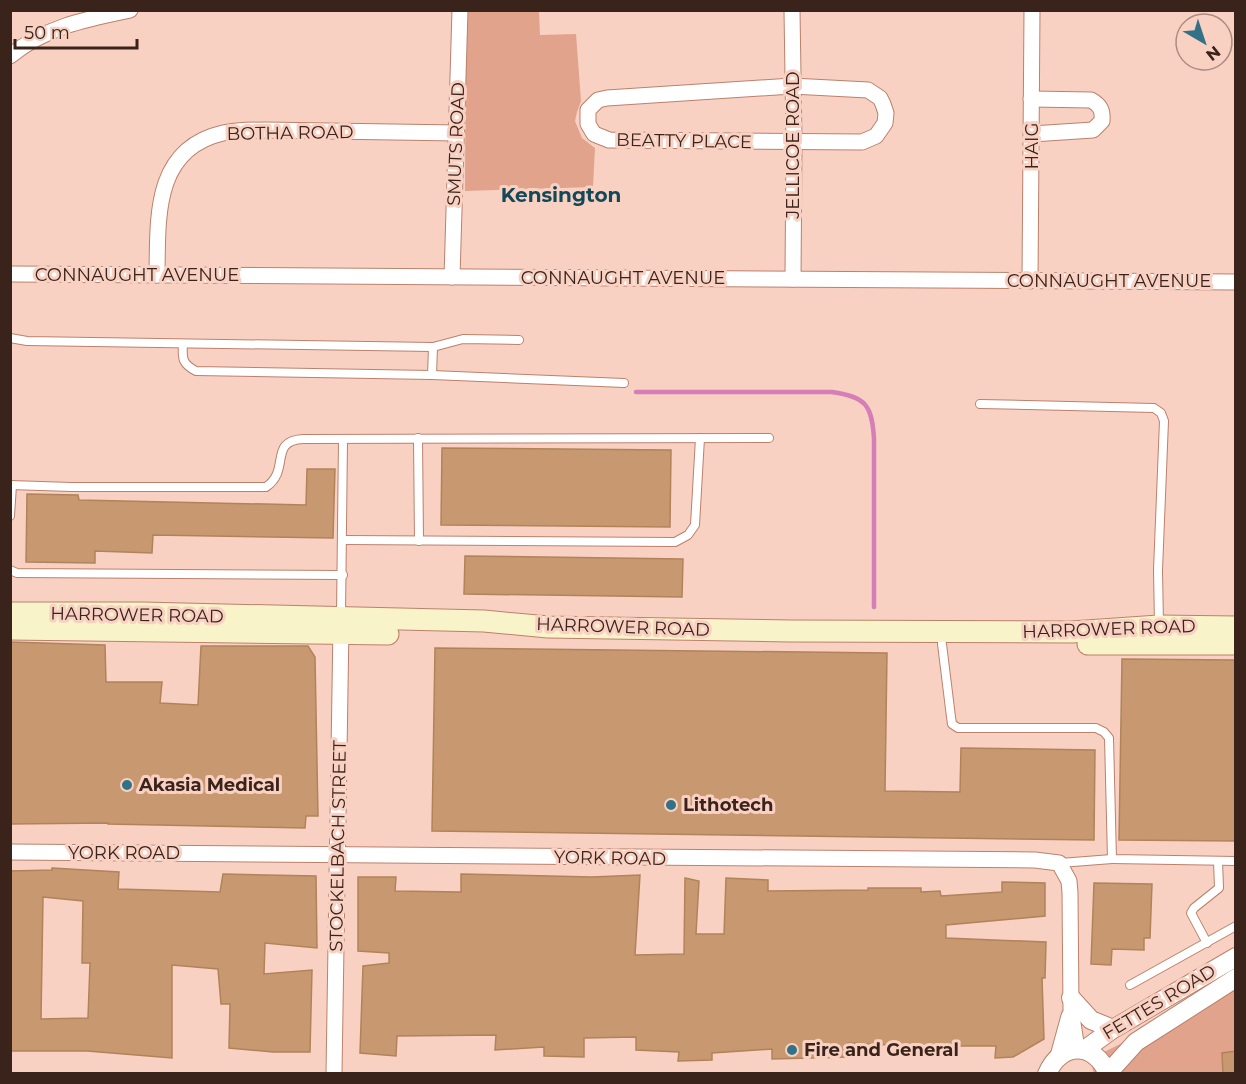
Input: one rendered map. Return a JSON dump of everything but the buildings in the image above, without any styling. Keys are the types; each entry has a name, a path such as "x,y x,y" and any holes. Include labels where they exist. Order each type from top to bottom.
{"main road":[{"name":"HARROWER ROAD","path":"10,614 142,614 341,626 942,644 1236,644"},
{"name":"HARROWER ROAD","path":"10,629 341,626 484,621 559,627 791,631 1062,632 1159,626 1236,627"}],"street":[{"path":"10,56 27,43 53,30 91,18 130,10"},
{"name":"SMUTS ROAD","path":"453,277 460,10"},
{"name":"JELLICOE ROAD","path":"792,10 793,279"},
{"name":"HAIG","path":"1030,280 1032,10"},
{"name":"BEATTY PLACE","path":"792,86 868,90 880,98 886,113 885,123 881,130 868,140 794,142 609,140 594,134 587,117 592,104 607,98 792,86"},
{"path":"1031,99 1091,100 1099,105 1103,114 1102,121 1093,130 1032,134"},
{"name":"BOTHA ROAD","path":"157,275 158,232 163,188 180,157 206,139 222,133 265,130 457,133"},
{"name":"CONNAUGHT AVENUE","path":"10,274 1236,282"},
{"name":"STOCKELBACH STREET","path":"334,1074 341,626"},
{"name":"YORK ROAD","path":"10,852 1023,860 1059,863"},
{"path":"1059,863 1069,881 1071,1004 1081,1050 1095,1054 1108,1073"},
{"name":"FETTES ROAD","path":"1052,1065 1067,1051 1081,1050 1236,957"},
{"name":"FETTES ROAD","path":"1108,1073 1136,1042 1236,978"},
{"path":"1071,1004 1091,1020 1113,1029"},
{"path":"1032,1074 1052,1065 1071,1004"}],"lane":[{"path":"10,338 27,341 433,347 463,339 519,340"},
{"path":"183,344 182,360 187,367 196,371 432,375 624,383"},
{"path":"432,375 433,347"},
{"path":"980,404 1154,408 1161,413 1164,421 1158,570 1159,626"},
{"path":"418,438 419,541"},
{"path":"343,540 675,542 688,535 695,525 700,438"},
{"path":"10,516 11,489 266,487 274,481 279,470 281,453 285,444 292,440 769,438"},
{"path":"341,626 344,440"},
{"path":"10,570 16,573 343,575"},
{"path":"942,644 952,723 958,728 1096,728 1109,738 1112,859"},
{"path":"1059,863 1112,859 1236,861"},
{"path":"1207,943 1191,913 1219,888 1218,861"},
{"path":"1130,985 1236,926"}],"shaded area":[{"path":"466,11 539,11 540,35 576,34 581,101 575,121 582,138 595,148 593,187 465,191"},
{"path":"1235,987 1235,1073 1094,1073 1090,1059"}],"waterway":[{"path":"636,392 832,392 860,400 869,411 874,439 874,607"}],"place":[{"name":"Akasia Medical","path":"127,785"},
{"name":"Lithotech","path":"671,805"},
{"name":"Fire and General","path":"792,1050"}],"district":[{"name":"Kensington","path":"561,195"}]}
